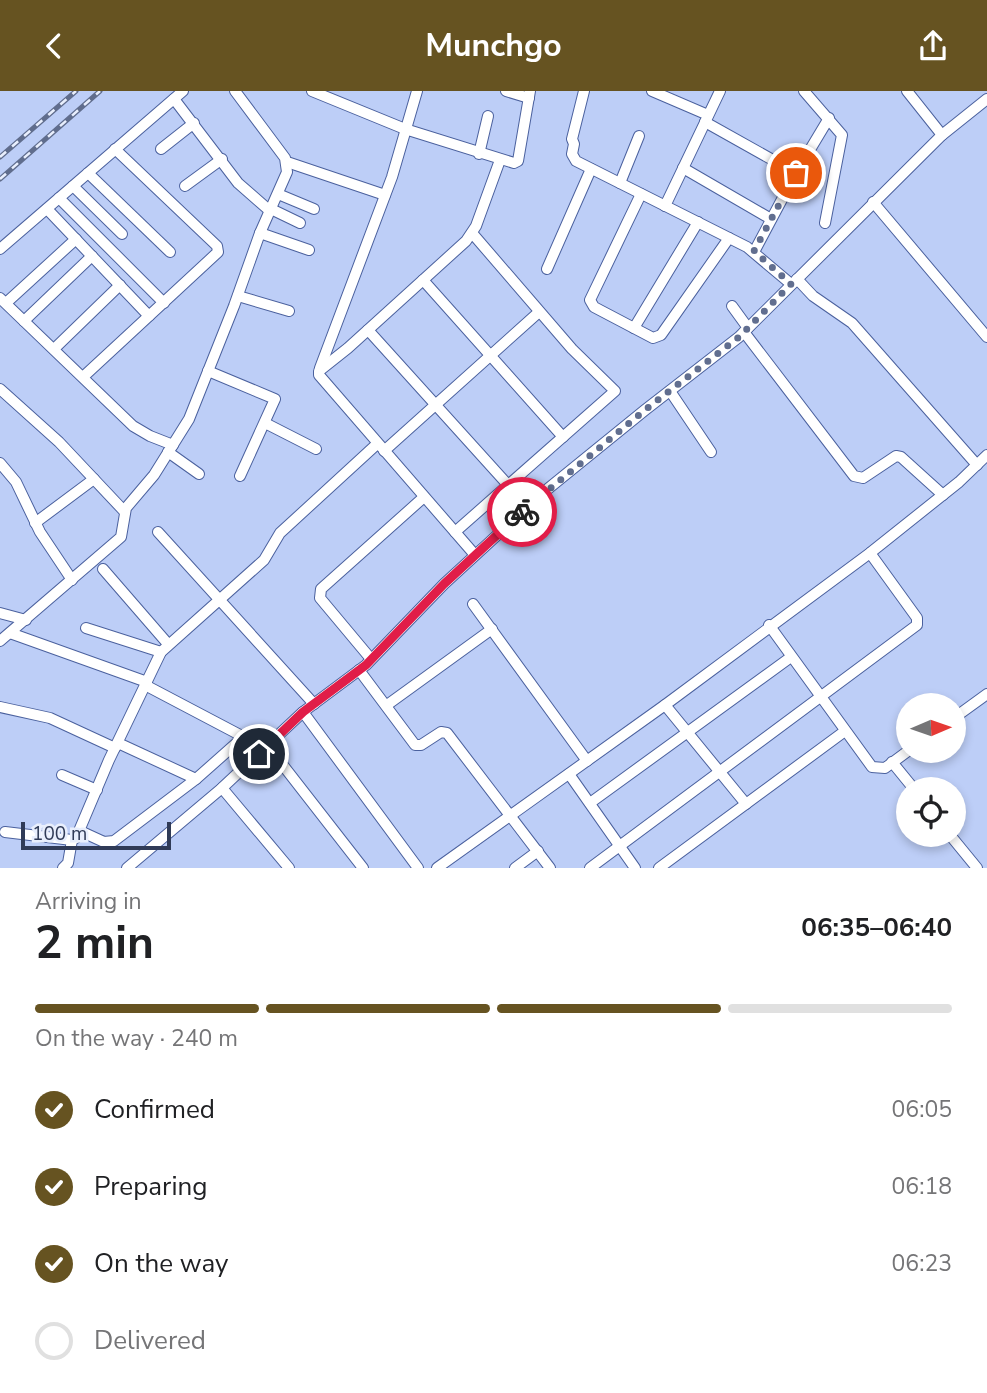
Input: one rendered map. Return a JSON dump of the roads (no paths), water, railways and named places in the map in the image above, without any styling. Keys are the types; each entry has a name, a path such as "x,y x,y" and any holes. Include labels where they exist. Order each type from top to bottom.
{"street":[{"path":"235,91 287,162 385,195"},
{"path":"312,91 405,129 514,163 519,161 529,95 506,91"},
{"path":"417,91 395,170 319,370 320,379 475,555"},
{"path":"584,91 572,137 572,154 576,161 754,251 852,323 976,465"},
{"path":"652,91 707,118 796,173"},
{"path":"665,206 720,91"},
{"path":"804,91 840,130 842,142 825,223"},
{"path":"907,91 942,135"},
{"path":"0,249 179,95 194,123 238,183 270,210 300,223"},
{"path":"127,868 222,788 303,712 372,659 444,584 544,492 746,330 942,135 987,99"},
{"path":"479,153 488,116"},
{"path":"754,251 829,118"},
{"path":"161,149 194,123"},
{"path":"620,183 639,136"},
{"path":"83,377 218,252 218,249 115,149"},
{"path":"186,186 222,159"},
{"path":"319,370 451,257 472,233 500,160"},
{"path":"0,641 121,537 124,511 154,475 189,419 260,233 286,178 287,162"},
{"path":"683,168 771,219"},
{"path":"547,269 591,169"},
{"path":"88,173 170,252"},
{"path":"73,185 122,234"},
{"path":"278,194 314,209"},
{"path":"641,194 590,300 593,307 653,338 661,335 729,238"},
{"path":"59,198 164,303"},
{"path":"873,202 987,337"},
{"path":"47,209 149,316"},
{"path":"634,328 698,222"},
{"path":"260,233 309,250"},
{"path":"455,532 615,391 572,349 472,233"},
{"path":"76,239 3,300 133,426 170,449 199,474"},
{"path":"24,321 92,256"},
{"path":"423,280 563,437"},
{"path":"54,349 120,285"},
{"path":"238,296 289,311"},
{"path":"732,306 746,330 854,477 863,478 896,456 901,457 943,495"},
{"path":"63,868 68,863 76,835 164,648 264,560 279,533 380,447 436,404 539,311"},
{"path":"368,330 508,485"},
{"path":"208,372 273,397 275,402 240,476"},
{"path":"670,391 711,452"},
{"path":"2,395 59,442 124,511"},
{"path":"265,423 316,449"},
{"path":"437,868 870,553 943,495 987,455"},
{"path":"0,463 20,489 35,523 72,580"},
{"path":"35,523 94,479"},
{"path":"372,659 320,599 319,593 424,497"},
{"path":"158,532 314,704"},
{"path":"590,868 917,625 917,618 870,553"},
{"path":"103,569 164,648"},
{"path":"473,604 587,761"},
{"path":"0,613 26,619"},
{"path":"769,625 873,767 885,768 896,759"},
{"path":"86,628 164,648"},
{"path":"387,705 492,629"},
{"path":"5,832 76,835 111,843 196,779 240,740 240,735 146,684 10,633"},
{"path":"590,803 791,657"},
{"path":"359,670 415,745 421,745 442,732 447,733 550,868"},
{"path":"966,709 987,694"},
{"path":"664,705 746,804"},
{"path":"0,707 50,718 196,779"},
{"path":"303,712 418,868"},
{"path":"659,868 845,731"},
{"path":"268,745 363,868"},
{"path":"892,762 904,777"},
{"path":"569,774 635,868"},
{"path":"62,775 97,790"},
{"path":"222,788 289,868"},
{"path":"960,847 977,868"},
{"path":"515,868 538,851"}],"railway":[{"path":"0,157 76,91"},
{"path":"0,179 100,91"}]}
